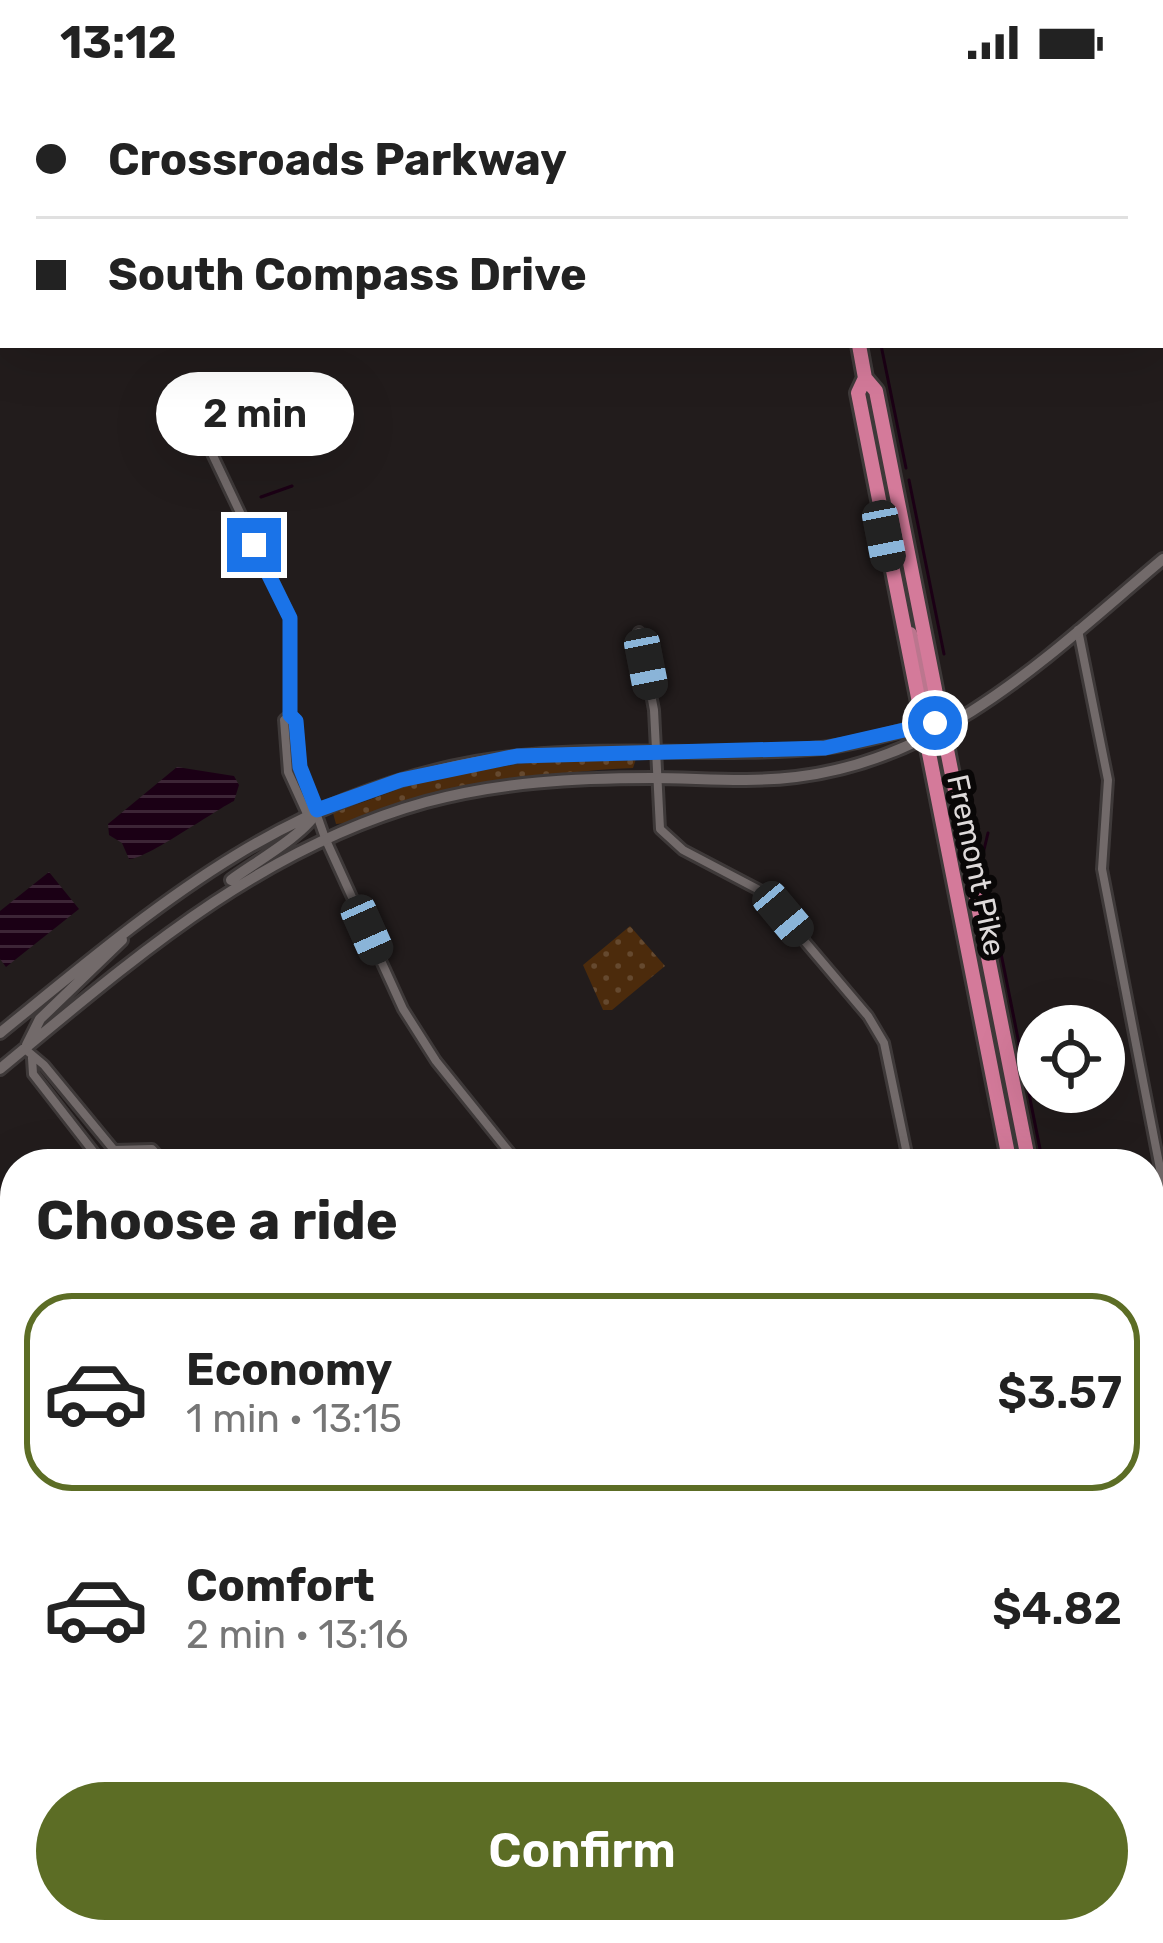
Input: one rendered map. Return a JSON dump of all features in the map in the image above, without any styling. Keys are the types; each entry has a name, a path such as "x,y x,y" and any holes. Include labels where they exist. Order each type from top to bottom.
{"highway":[{"path":"860,348 865,378"},
{"name":"Fremont Pike","path":"1007,1149 992,1076 933,729 876,391 865,378 858,393 884,536 933,729 1022,1149"},
{"path":"992,1076 1019,1149"}],"street":[{"path":"189,405 283,598 292,640 290,715 296,721 300,767 312,816 411,1022 507,1149"},
{"path":"0,1046 3,1030 130,927 224,858 312,816 401,780 474,762 554,752 825,748 964,720 1163,559"},
{"path":"1078,628 1108,780 1102,869 1156,1149"},
{"path":"639,632 654,710 656,820 665,836 763,892 881,1035 906,1149"},
{"path":"188,917 244,879 326,838 424,803 559,780 797,777 860,764 933,729"},
{"path":"0,1069 28,1054 312,816"},
{"path":"91,1149 32,1074 28,1054 40,1019 77,988 130,927"},
{"path":"28,1054 113,1149"},
{"path":"52,1099 64,1090"}],"shaded area":[{"path":"578,756 636,759 633,768 488,785 346,823 336,824 333,813 435,776"},
{"path":"177,767 234,776 239,785 234,801 129,859 122,843 109,835 108,824"},
{"path":"49,872 79,909 6,967 0,959 0,911"},
{"path":"630,926 665,966 612,1010 603,1010 583,965"}],"waterway":[{"path":"882,348 906,468"},
{"path":"909,480 944,654"},
{"path":"261,497 292,486"},
{"path":"988,833 982,858 1040,1149"}],"route":[{"path":"254,545 290,618 290,715 296,721 300,767 317,810 365,791 474,762 588,750 825,748 935,723"}]}
